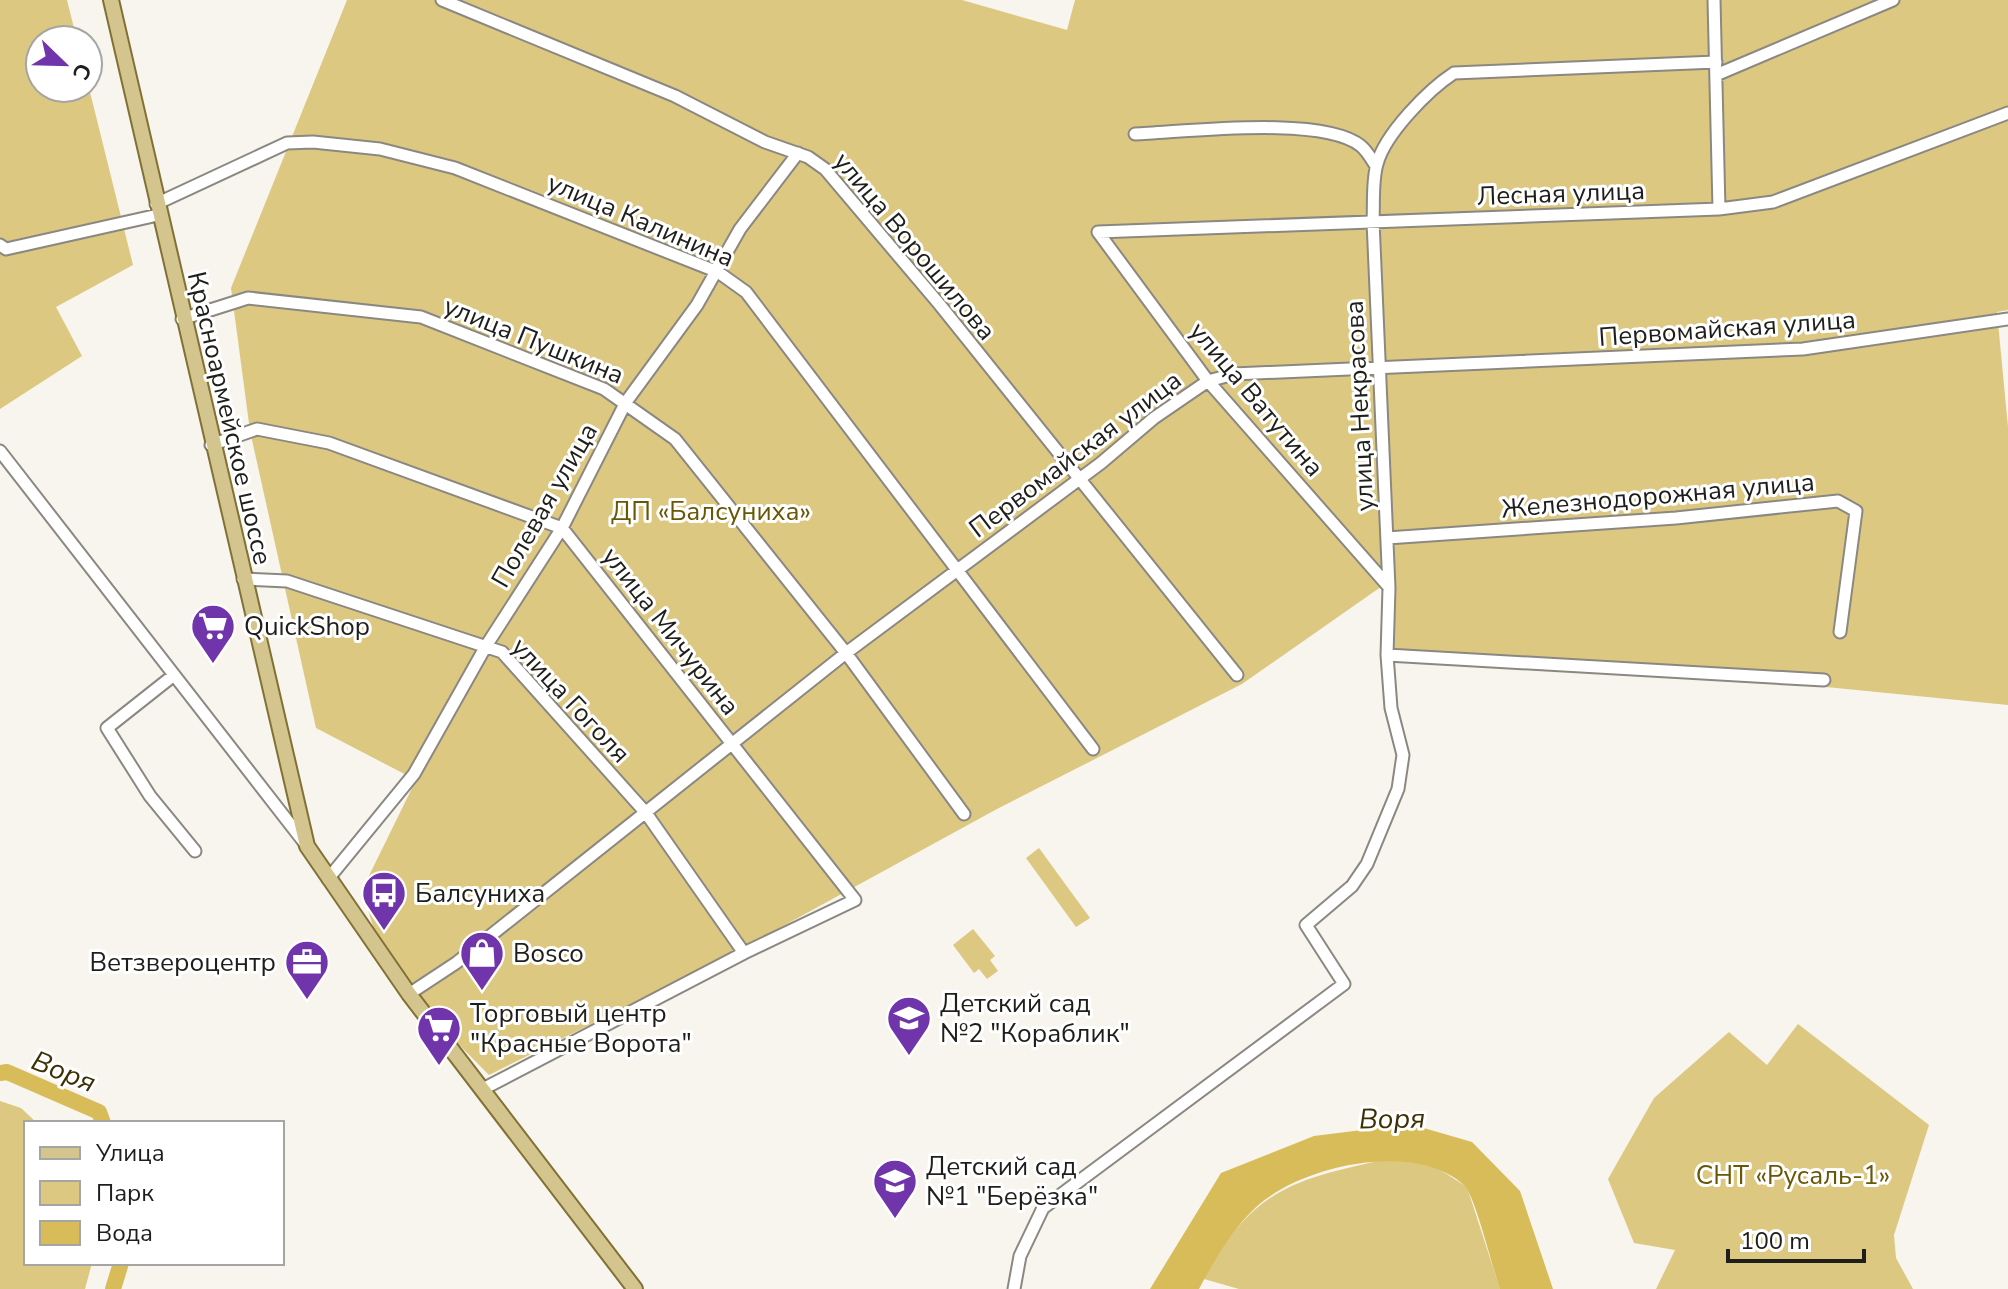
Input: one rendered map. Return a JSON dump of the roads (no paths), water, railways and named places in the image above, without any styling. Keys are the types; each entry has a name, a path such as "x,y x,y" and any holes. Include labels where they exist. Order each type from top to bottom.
{"main road":[{"name":"Красноармейское шоссе","path":"111,0 211,445 307,846 409,994 635,1289"}],"street":[{"name":"улица Ворошилова","path":"442,0 675,96 765,142 798,153 825,169 940,305 1237,675"},
{"path":"1714,0 1719,209"},
{"path":"1716,75 1893,0"},
{"path":"1376,166 1386,141 1442,81 1454,73 1716,62"},
{"name":"Лесная улица","path":"1098,232 1719,209 1773,202 2008,113"},
{"path":"1135,134 1303,128 1334,133 1361,146 1376,166"},
{"name":"улица Калинина","path":"0,245 6,249 21,246 157,210 287,143 313,142 380,149 455,168 718,272 746,292 1093,749"},
{"name":"Полевая улица","path":"328,879 414,774 486,646 562,528 626,402 635,396 718,272 740,229 798,153"},
{"name":"улица Некрасова","path":"1014,1289 1020,1256 1043,1208 1344,984 1306,925 1358,880 1378,842 1398,789 1403,755 1391,708 1387,655 1389,588 1373,221 1376,166"},
{"name":"улица Ватутина","path":"1098,232 1208,381 1379,572 1389,588"},
{"name":"улица Пушкина","path":"182,319 248,298 421,317 589,383 626,402 675,439 846,653 964,814"},
{"name":"Первомайская улица","path":"409,994 456,963 846,653 1078,480 1154,418 1208,381 1234,374 1803,349 2008,319"},
{"path":"211,445 257,429 329,443 562,528"},
{"path":"0,451 307,846"},
{"name":"Железнодорожная улица","path":"1387,538 1676,518 1838,501 1856,511 1840,632"},
{"name":"улица Мичурина","path":"562,528 855,900 744,953"},
{"name":"улица Гоголя","path":"243,579 287,581 508,656 646,813 744,953"},
{"path":"1387,655 1824,680"},
{"path":"174,675 107,728 150,796 195,851"},
{"path":"266,790 278,793 284,789 291,775"},
{"path":"483,1089 744,953"}],"water":[{"path":"1410,1124 1472,1142 1520,1191 1553,1289 1500,1289 1478,1217 1464,1185 1444,1172 1420,1164 1394,1161 1339,1167 1289,1185 1248,1215 1199,1289 1150,1289 1221,1173 1314,1136"}],"waterway":[{"name":"Воря","path":"0,1073 7,1072 99,1112 102,1121"},
{"name":"Воря","path":"113,1289 120,1265"}],"place":[{"name":"QuickShop","path":"213,665"},
{"name":"Балсуниха","path":"384,932"},
{"name":"Bosco","path":"482,992"},
{"name":"Ветзвероцентр","path":"307,1001"},
{"name":"Детский сад №2 \"Кораблик\"","path":"909,1057"},
{"name":"Торговый центр \"Красные Ворота\"","path":"439,1067"},
{"name":"Детский сад №1 \"Берёзка\"","path":"895,1220"}],"park label":[{"name":"ДП «Балсуниха»","path":"711,511"},
{"name":"СНТ «Русаль-1»","path":"1793,1175"}]}
